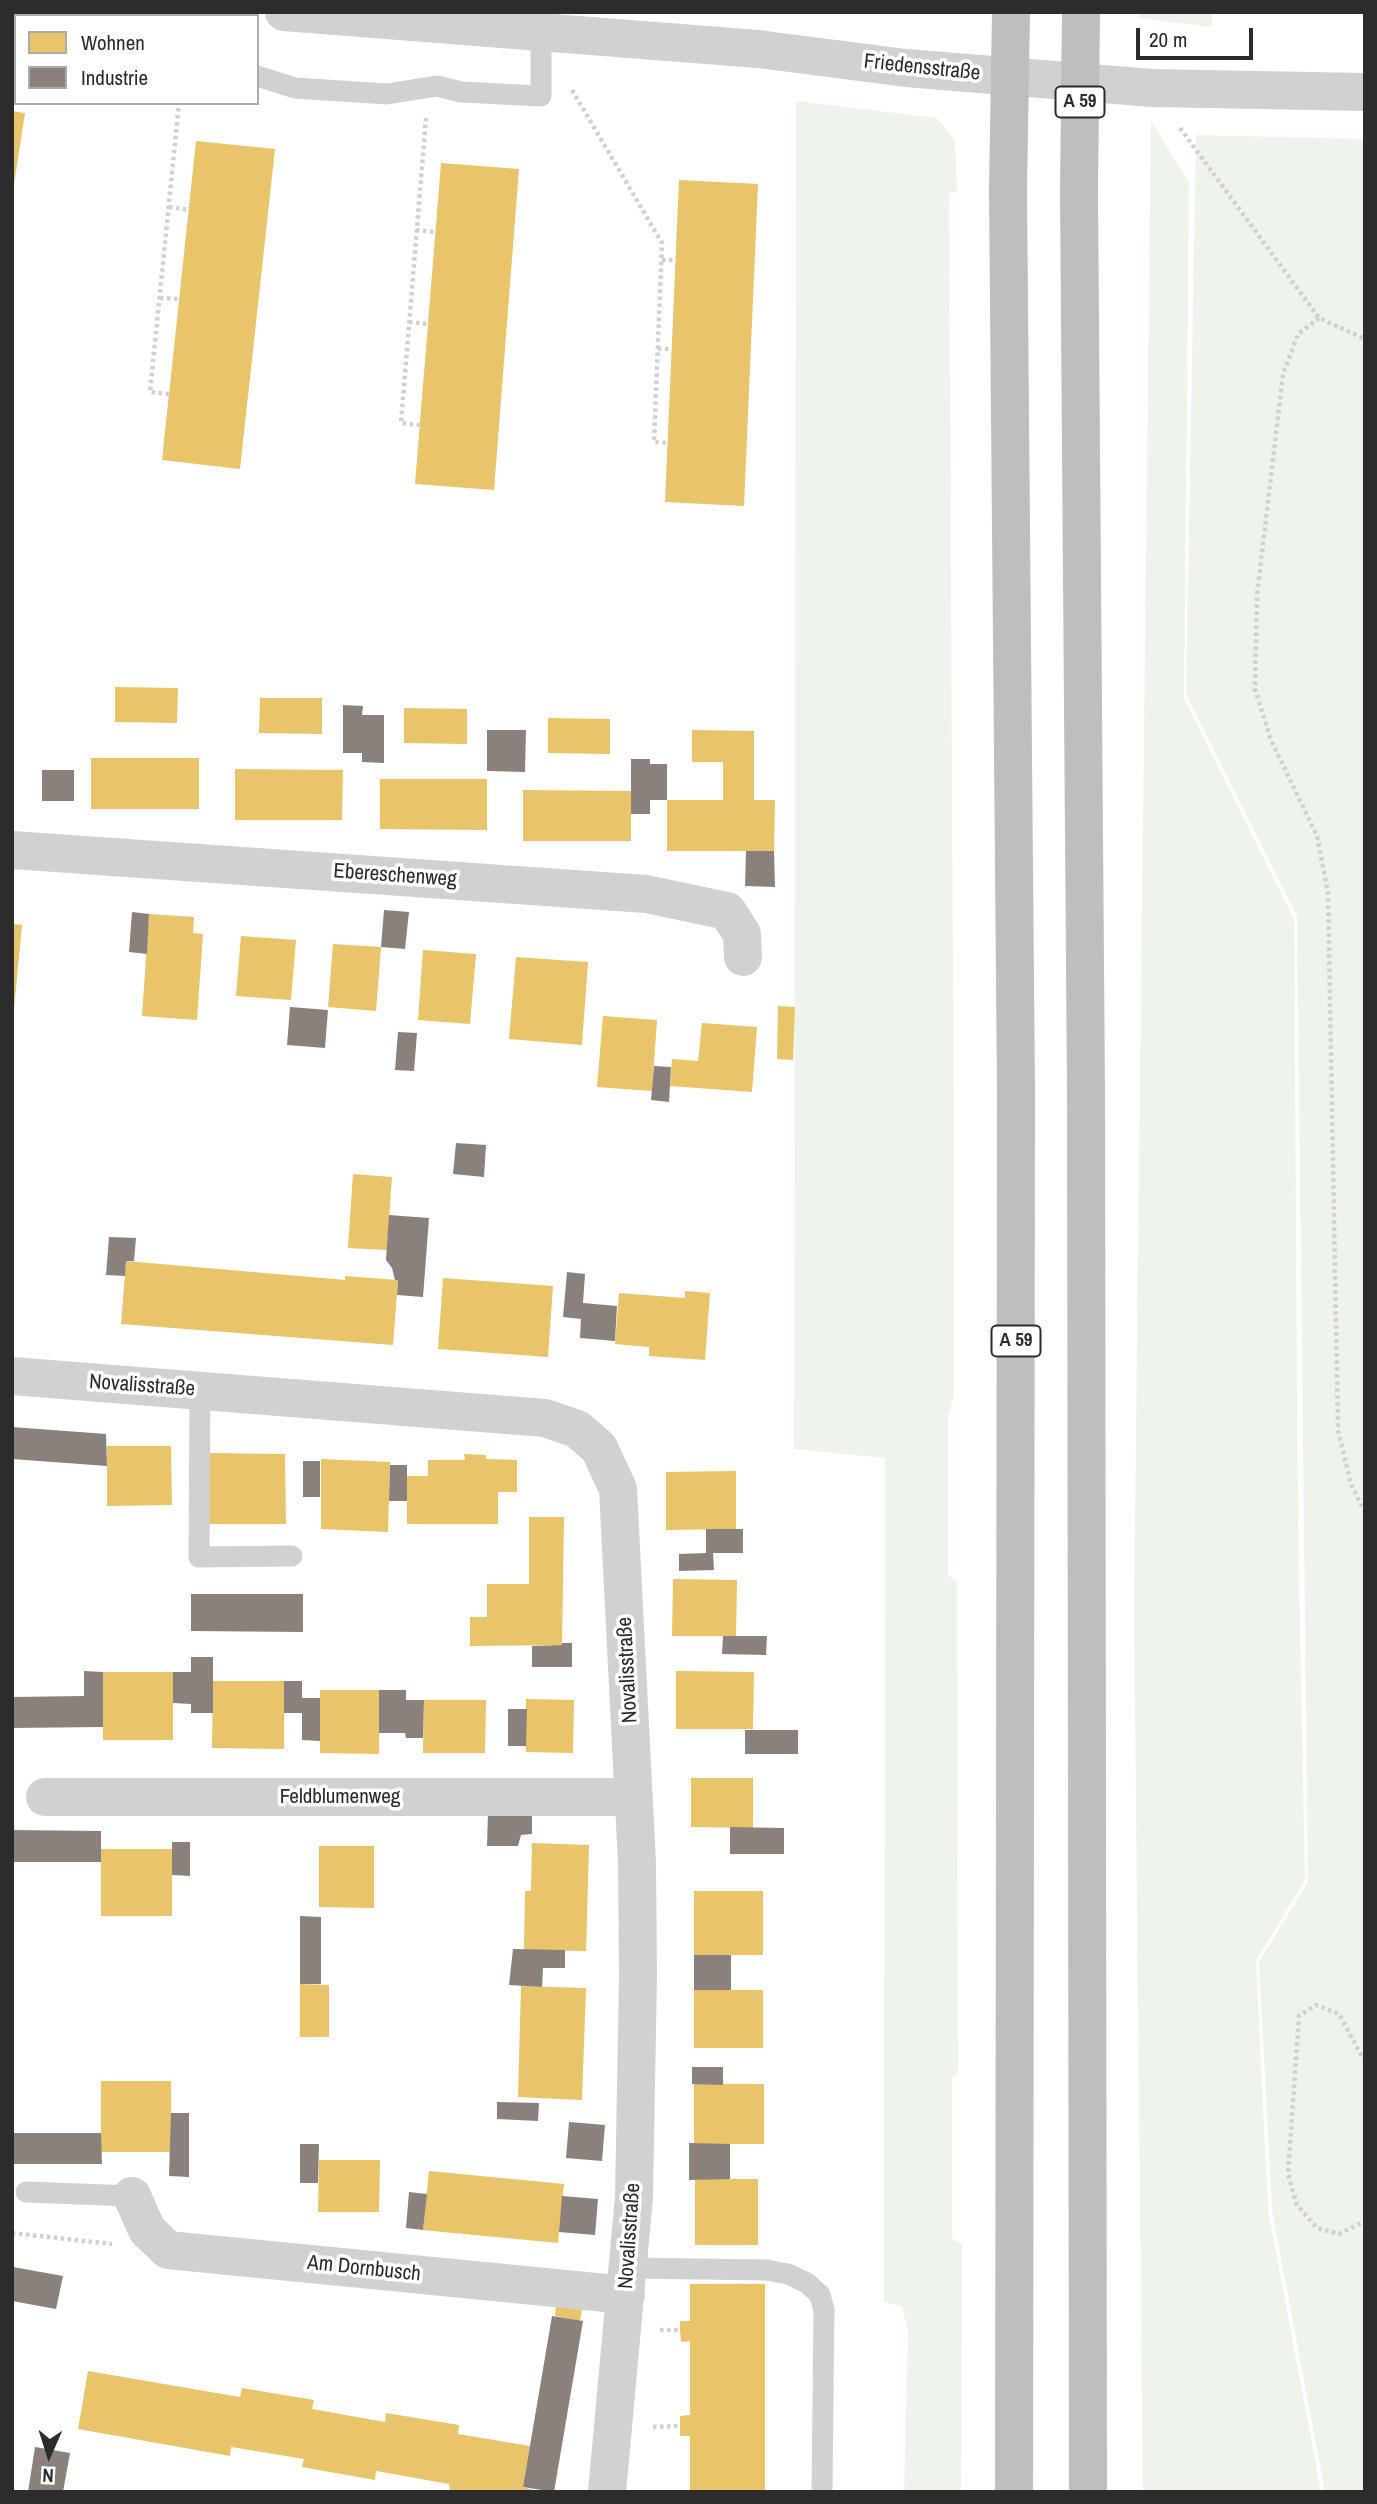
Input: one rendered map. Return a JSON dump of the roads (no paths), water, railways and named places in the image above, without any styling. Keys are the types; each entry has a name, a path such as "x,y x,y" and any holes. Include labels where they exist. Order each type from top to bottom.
{"highway":[{"name":"A 59","path":"1011,12 1008,190 1016,1092 1014,2492"},
{"name":"A 59","path":"1081,12 1079,192 1086,1090 1088,2492"}],"street":[{"name":"Friedensstraße","path":"284,12 478,20 541,34 758,49 906,68 1152,88 1365,92"},
{"name":"Ebereschenweg","path":"12,850 646,894 727,911 742,934 743,957"},
{"name":"Novalisstraße","path":"12,1376 545,1418 577,1429 599,1448 618,1489 634,1797 638,2085 628,2282 607,2492"},
{"name":"Feldblumenweg","path":"45,1797 634,1797"},
{"name":"Am Dornbusch","path":"132,2196 147,2230 168,2250 628,2282"}],"lane":[{"path":"259,77 295,88 387,94 428,88 541,96 541,34"},
{"path":"201,1390 199,1557 292,1556"},
{"path":"26,2192 132,2196"},
{"path":"628,2282 766,2270 788,2274 807,2283 820,2295 824,2310 822,2492"}]}
